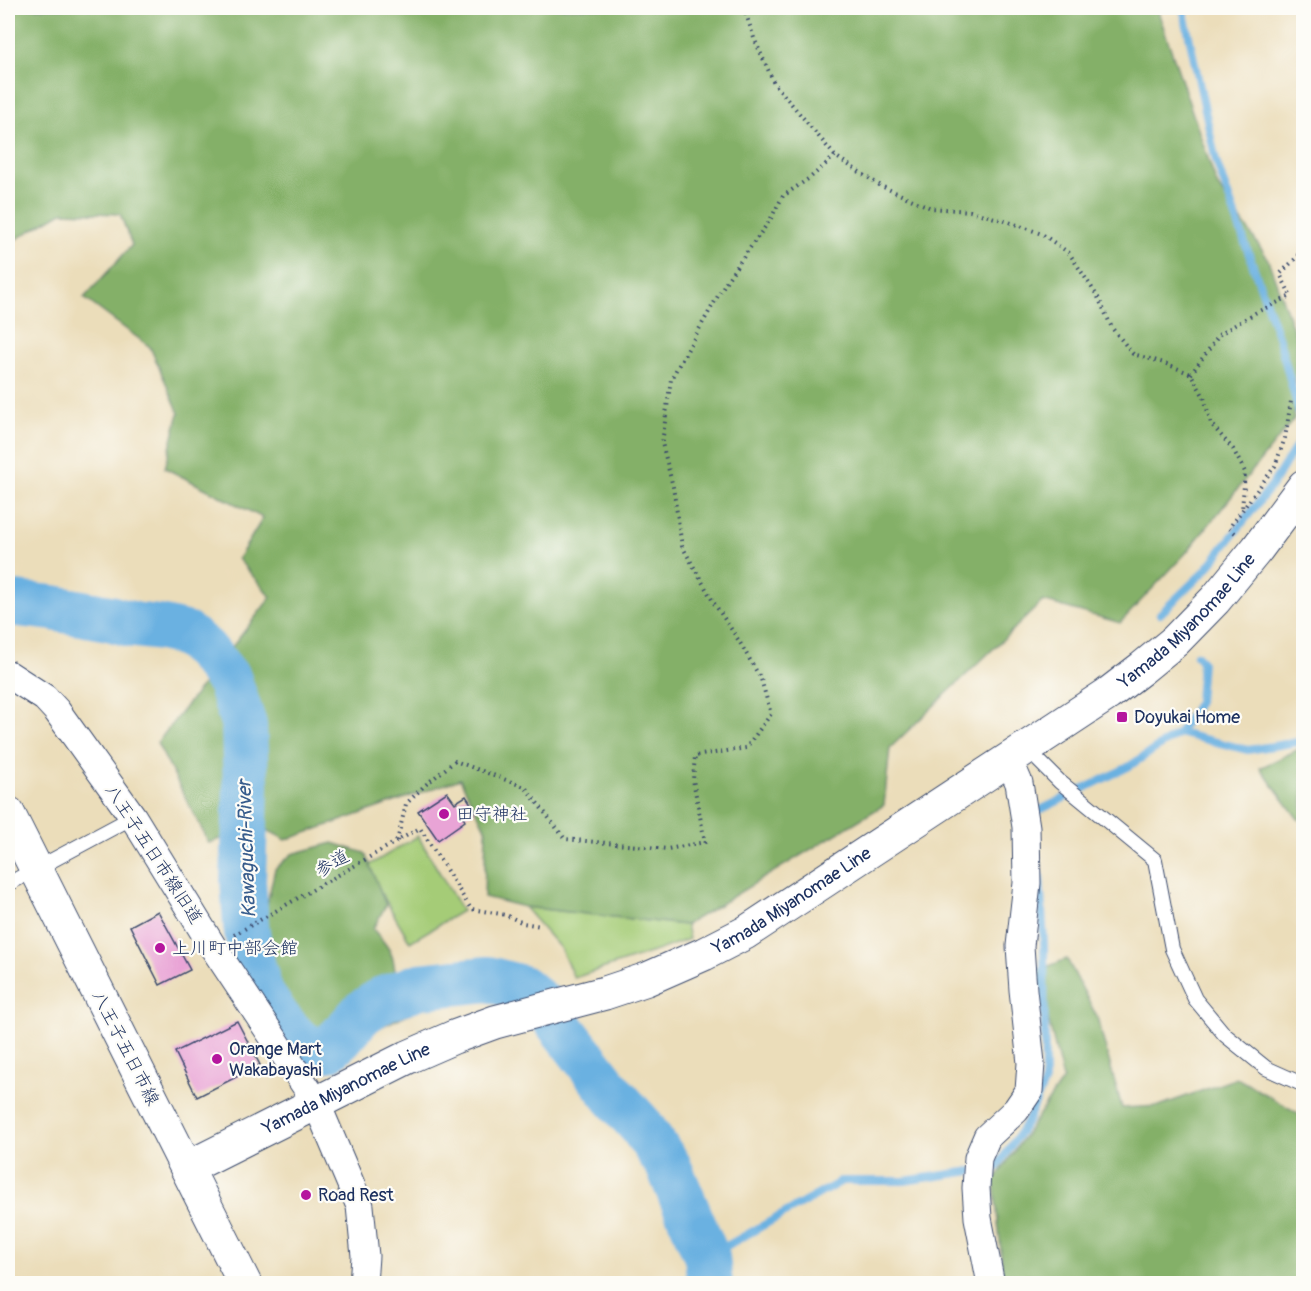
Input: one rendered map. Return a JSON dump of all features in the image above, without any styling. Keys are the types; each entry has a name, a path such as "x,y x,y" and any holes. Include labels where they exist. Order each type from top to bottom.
{"main road":[{"name":"Yamada Miyanomae Line","path":"187,1168 316,1102 439,1043 478,1027 627,986 672,969 745,933 1123,683 1175,641 1202,614 1240,571 1304,486"},
{"name":"八王子五日市線","path":"8,813 22,877 187,1168 245,1284"}],"street":[{"name":"八王子五日市線旧道","path":"8,674 45,698 57,711 133,818 213,947 316,1102 360,1206 365,1256 363,1284"},
{"path":"991,1284 978,1218 976,1188 978,1158 987,1137 1016,1110 1029,1091 1031,1063 1020,946 1027,883 1026,827 1017,754"}],"lane":[{"path":"1017,754 1060,782 1155,860 1172,949 1195,999 1225,1035 1266,1068 1304,1085"},
{"path":"22,877 133,818"}],"path":[{"path":"744,8 754,38 774,83 835,156 881,186 931,208 970,211 1042,234 1069,253 1098,297 1112,328 1133,354 1191,374 1204,397 1211,424 1233,449 1245,472 1242,510"},
{"path":"397,841 406,804 455,761 525,787 565,839 668,849 705,842 693,780 695,756 746,748 771,714 761,679 682,546 673,487 662,443 671,379 727,280 771,220 783,196 812,177 835,156"},
{"path":"1191,374 1220,334 1255,313 1292,296 1280,274 1304,246"},
{"path":"1229,528 1275,466 1285,438 1291,400"},
{"name":"参道","path":"236,933 425,824"},
{"path":"420,828 471,909 506,915 523,923 540,926"}],"green space":[{"path":"8,8 1157,8 1217,185 1267,257 1297,339 1294,419 1186,553 1120,623 1043,601 890,748 884,805 686,925 524,907 484,897 486,830 460,779 286,840 258,825 209,843 157,743 271,597 238,559 263,518 165,468 179,413 150,347 84,298 132,245 120,214 62,212 8,244"},
{"path":"1303,747 1303,821 1298,819 1260,768"},
{"path":"418,836 462,911 410,942 366,867"},
{"path":"333,843 365,853 386,905 373,929 389,950 394,961 395,976 423,1007 368,1033 344,1025 313,1036 287,1013 266,971 261,930 275,869 292,854"},
{"path":"524,907 686,925 689,939 574,978 560,948"},
{"path":"1067,959 1097,1017 1122,1108 1159,1106 1237,1078 1303,1116 1303,1283 1004,1283 994,1181 1063,1079 1036,971"}],"building":[{"name":"田守神社","path":"447,792 455,803 466,796 475,810 463,817 465,821 438,840 418,811"},
{"name":"上川町中部会館","path":"158,911 190,970 160,985 130,926"},
{"name":"Orange Mart Wakabayashi","path":"237,1021 260,1065 197,1097 175,1052"}],"waterway":[{"path":"1183,8 1216,161 1279,339 1304,430"},
{"path":"1160,614 1205,571 1272,485 1304,434"},
{"name":"Kawaguchi-River","path":"8,603 53,608 185,634 204,649 229,680 244,725 246,786 243,881 246,926 252,963 261,994 279,1020 298,1041 313,1049 328,1049 362,1013 383,999 420,986 488,979 522,988 546,1008 614,1096 641,1126 668,1165 707,1257 710,1284"},
{"path":"1179,733 1199,702 1202,661 1196,655"},
{"path":"1036,819 1036,812 1128,767 1179,733 1248,750 1304,741"},
{"path":"983,1169 997,1167 1028,1120 1045,1081 1044,943 1040,876"},
{"path":"707,1257 842,1181 904,1181 971,1171"}],"place":[{"name":"Doyukai Home","path":"1122,717"},
{"name":"田守神社","path":"444,814"},
{"name":"上川町中部会館","path":"160,948"},
{"name":"Orange Mart Wakabayashi","path":"217,1059"},
{"name":"Road Rest","path":"306,1195"}]}
